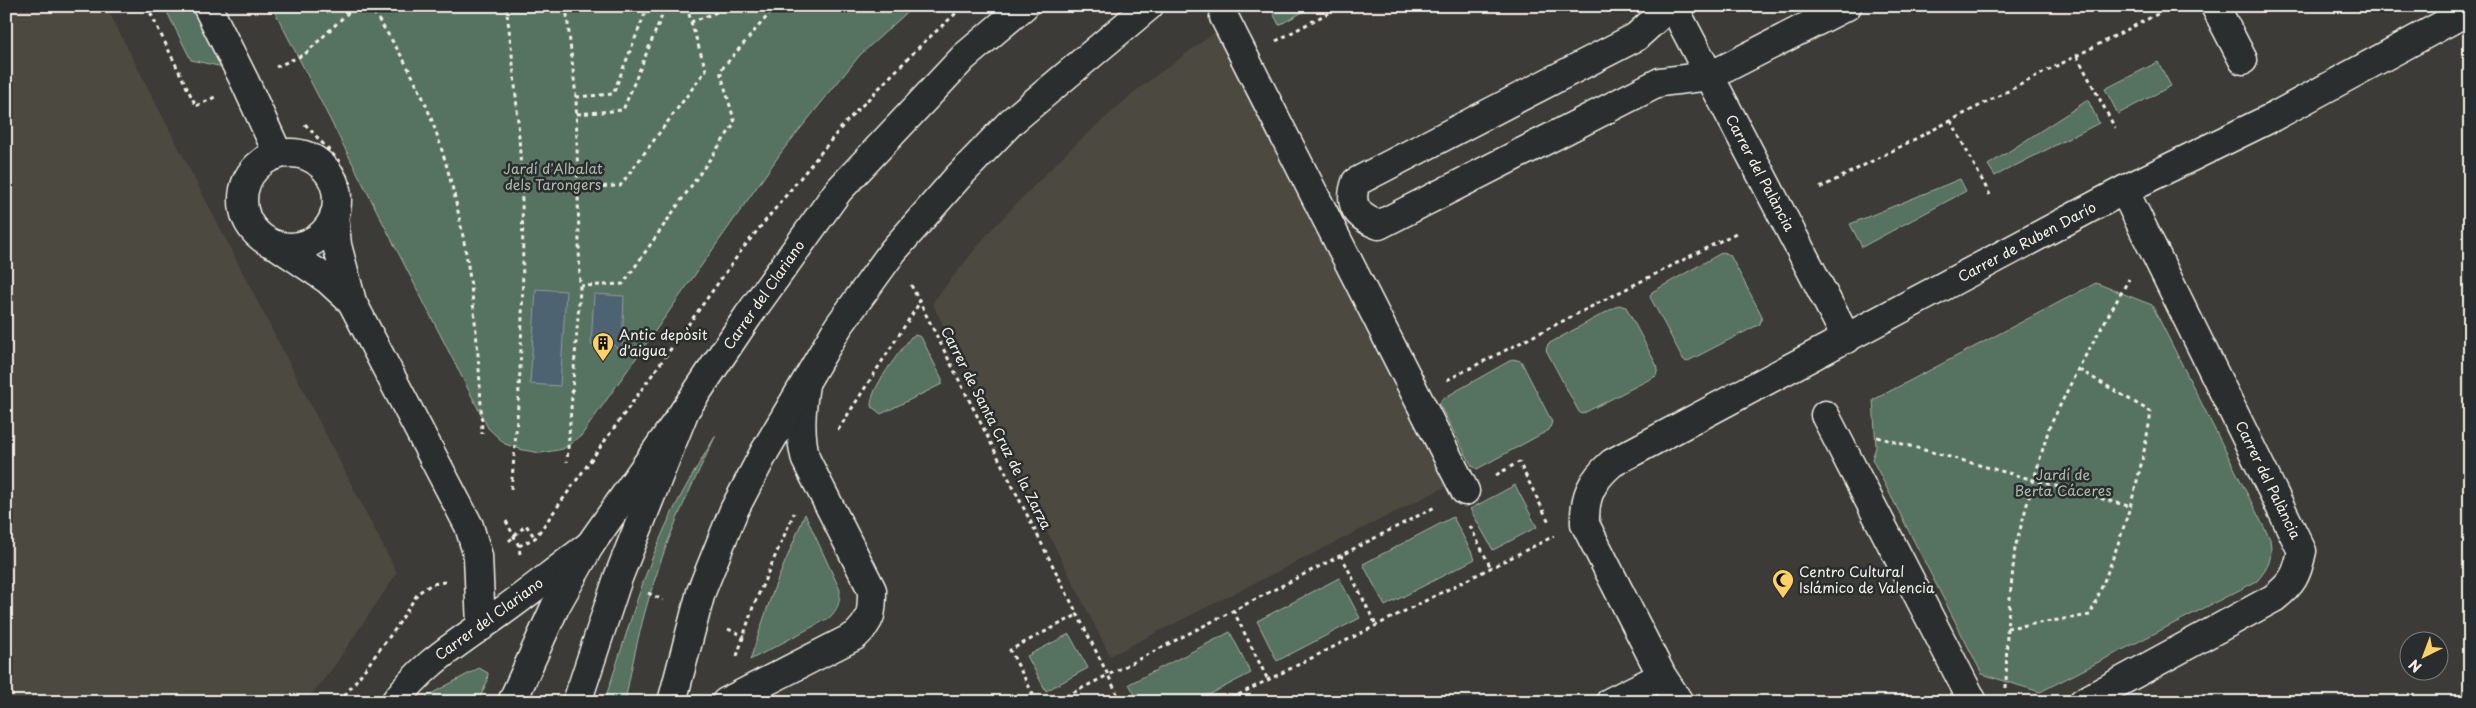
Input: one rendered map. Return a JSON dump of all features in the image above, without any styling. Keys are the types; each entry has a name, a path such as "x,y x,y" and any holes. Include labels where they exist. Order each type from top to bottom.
{"main road":[{"path":"207,6 278,154"},
{"name":"Carrer del Clariano","path":"577,702 618,578 685,410 748,316 838,191 964,57 1024,6"},
{"path":"672,702 701,592 734,510 765,451 838,327 893,251 958,177 1011,122 1149,6"},
{"path":"1672,6 1636,36 1356,182 1352,193 1356,209 1366,220 1379,225 1660,82 1710,76 1847,6"},
{"name":"Carrer del Palància","path":"1672,6 1847,339"},
{"path":"2215,6 2243,60"},
{"name":"Carrer de Ruben Darío","path":"1662,676 1585,524 1585,507 1592,484 1612,463 2124,190 2273,117 2470,10"},
{"path":"1224,17 1417,395 1460,494"},
{"path":"276,245 290,247 304,244 317,238 328,228 334,215 337,201 335,187 328,174 318,163 306,156 292,153 278,154 264,160 253,170 242,198 244,214 251,227 262,238 276,245 328,280 352,302"},
{"name":"Carrer del Palància","path":"2083,702 2274,598 2291,584 2298,568 2302,551 2124,190"},
{"path":"334,215 338,245 352,302 469,526 478,556 481,627"},
{"path":"726,702 855,636 868,624 872,610 872,590 806,460 801,439 800,417 805,384"},
{"path":"512,702 556,607 590,544 685,410"},
{"path":"1827,419 1973,702"},
{"name":"Carrer del Clariano","path":"395,702 410,682 432,661 481,627 590,544"},
{"path":"1610,702 1662,676 1679,702"}],"path":[{"path":"147,6 196,106"},
{"path":"268,71 305,54 355,6"},
{"path":"369,6 410,72 424,102 431,118 451,184 475,310 482,434"},
{"path":"506,6 518,105 523,279 511,489"},
{"path":"566,6 577,114 580,286 567,462"},
{"path":"576,97 612,94 648,6"},
{"path":"577,114 623,110 666,6"},
{"path":"579,187 620,186 706,70 686,6"},
{"path":"691,22 733,6"},
{"path":"580,286 623,284 735,123 720,71 776,6"},
{"path":"340,702 422,588 432,584 511,570 517,565 520,554 519,546 535,538 744,247 845,123 922,44 964,6"},
{"path":"1245,58 1340,6"},
{"path":"1820,188 2173,6"},
{"path":"2077,56 2115,128"},
{"path":"1951,121 1990,195"},
{"path":"1417,395 1738,232"},
{"name":"Carrer de Santa Cruz de la Zarza","path":"893,251 1121,702"},
{"path":"2006,691 2007,628 2016,548 2049,428 2078,369 2131,276"},
{"path":"2007,628 2090,615 2113,561 2132,507 2144,456 2151,412 2078,369"},
{"path":"1827,419 2132,507"},
{"path":"1055,702 1519,462 1555,536 1224,702"},
{"path":"1460,494 1492,568"},
{"path":"1341,555 1376,625"},
{"path":"1233,610 1268,680"},
{"path":"1037,702 1010,650 1077,615"}],"shaded area":[{"path":"6,6 106,6 397,573 335,665 306,702 6,702"},
{"path":"1218,30 1451,484 1110,656 932,303 989,232 1064,155 1134,92"}],"green space":[{"path":"164,6 192,6 223,67 191,60"},
{"name":"Jardí d'Albalat dels Tarongers","path":"272,6 914,6 860,55 783,150 581,436 563,449 541,453 505,444 488,428"},
{"path":"1314,6 1279,25 1270,7"},
{"path":"2158,62 2171,86 2118,114 2105,89"},
{"path":"2088,100 2099,123 1995,176 1988,165"},
{"path":"1960,179 1966,191 1862,247 1850,224"},
{"path":"1723,252 1730,255 1762,316 1760,324 1686,362 1650,297 1652,292"},
{"name":"Jardí de Berta Cáceres","path":"2096,283 2152,305 2270,539 2271,552 2267,567 2257,581 2040,692 1982,674 1872,459 1876,447 1873,400"},
{"path":"1619,305 1626,307 1658,368 1656,376 1582,414 1579,412 1546,350 1548,344"},
{"path":"915,335 921,337 942,379 942,384 881,414 871,406 875,390 893,361 911,337"},
{"path":"1513,359 1521,361 1552,422 1549,430 1477,469 1472,466 1439,404 1442,399"},
{"path":"716,435 683,504 662,558 642,623 625,702 604,702 637,600 660,539 693,473"},
{"path":"1515,485 1537,527 1493,550 1470,509"},
{"path":"805,514 840,590 838,606 829,618 750,660 773,591"},
{"path":"1453,517 1475,559 1385,606 1363,564"},
{"path":"1339,578 1360,618 1277,661 1257,621"},
{"path":"1230,632 1251,673 1195,702 1139,702 1129,684"},
{"path":"1069,634 1088,668 1046,691 1027,656"},
{"path":"479,668 488,673 487,682 478,702 422,702 427,696"}],"water":[{"path":"536,289 566,291 560,386 530,384"},
{"path":"594,294 624,296 622,352 611,343 591,345"}],"place":[{"name":"Antic depòsit d'aigua","path":"603,362"},
{"name":"Centro Cultural Islámico de Valencia","path":"1783,599"}]}
